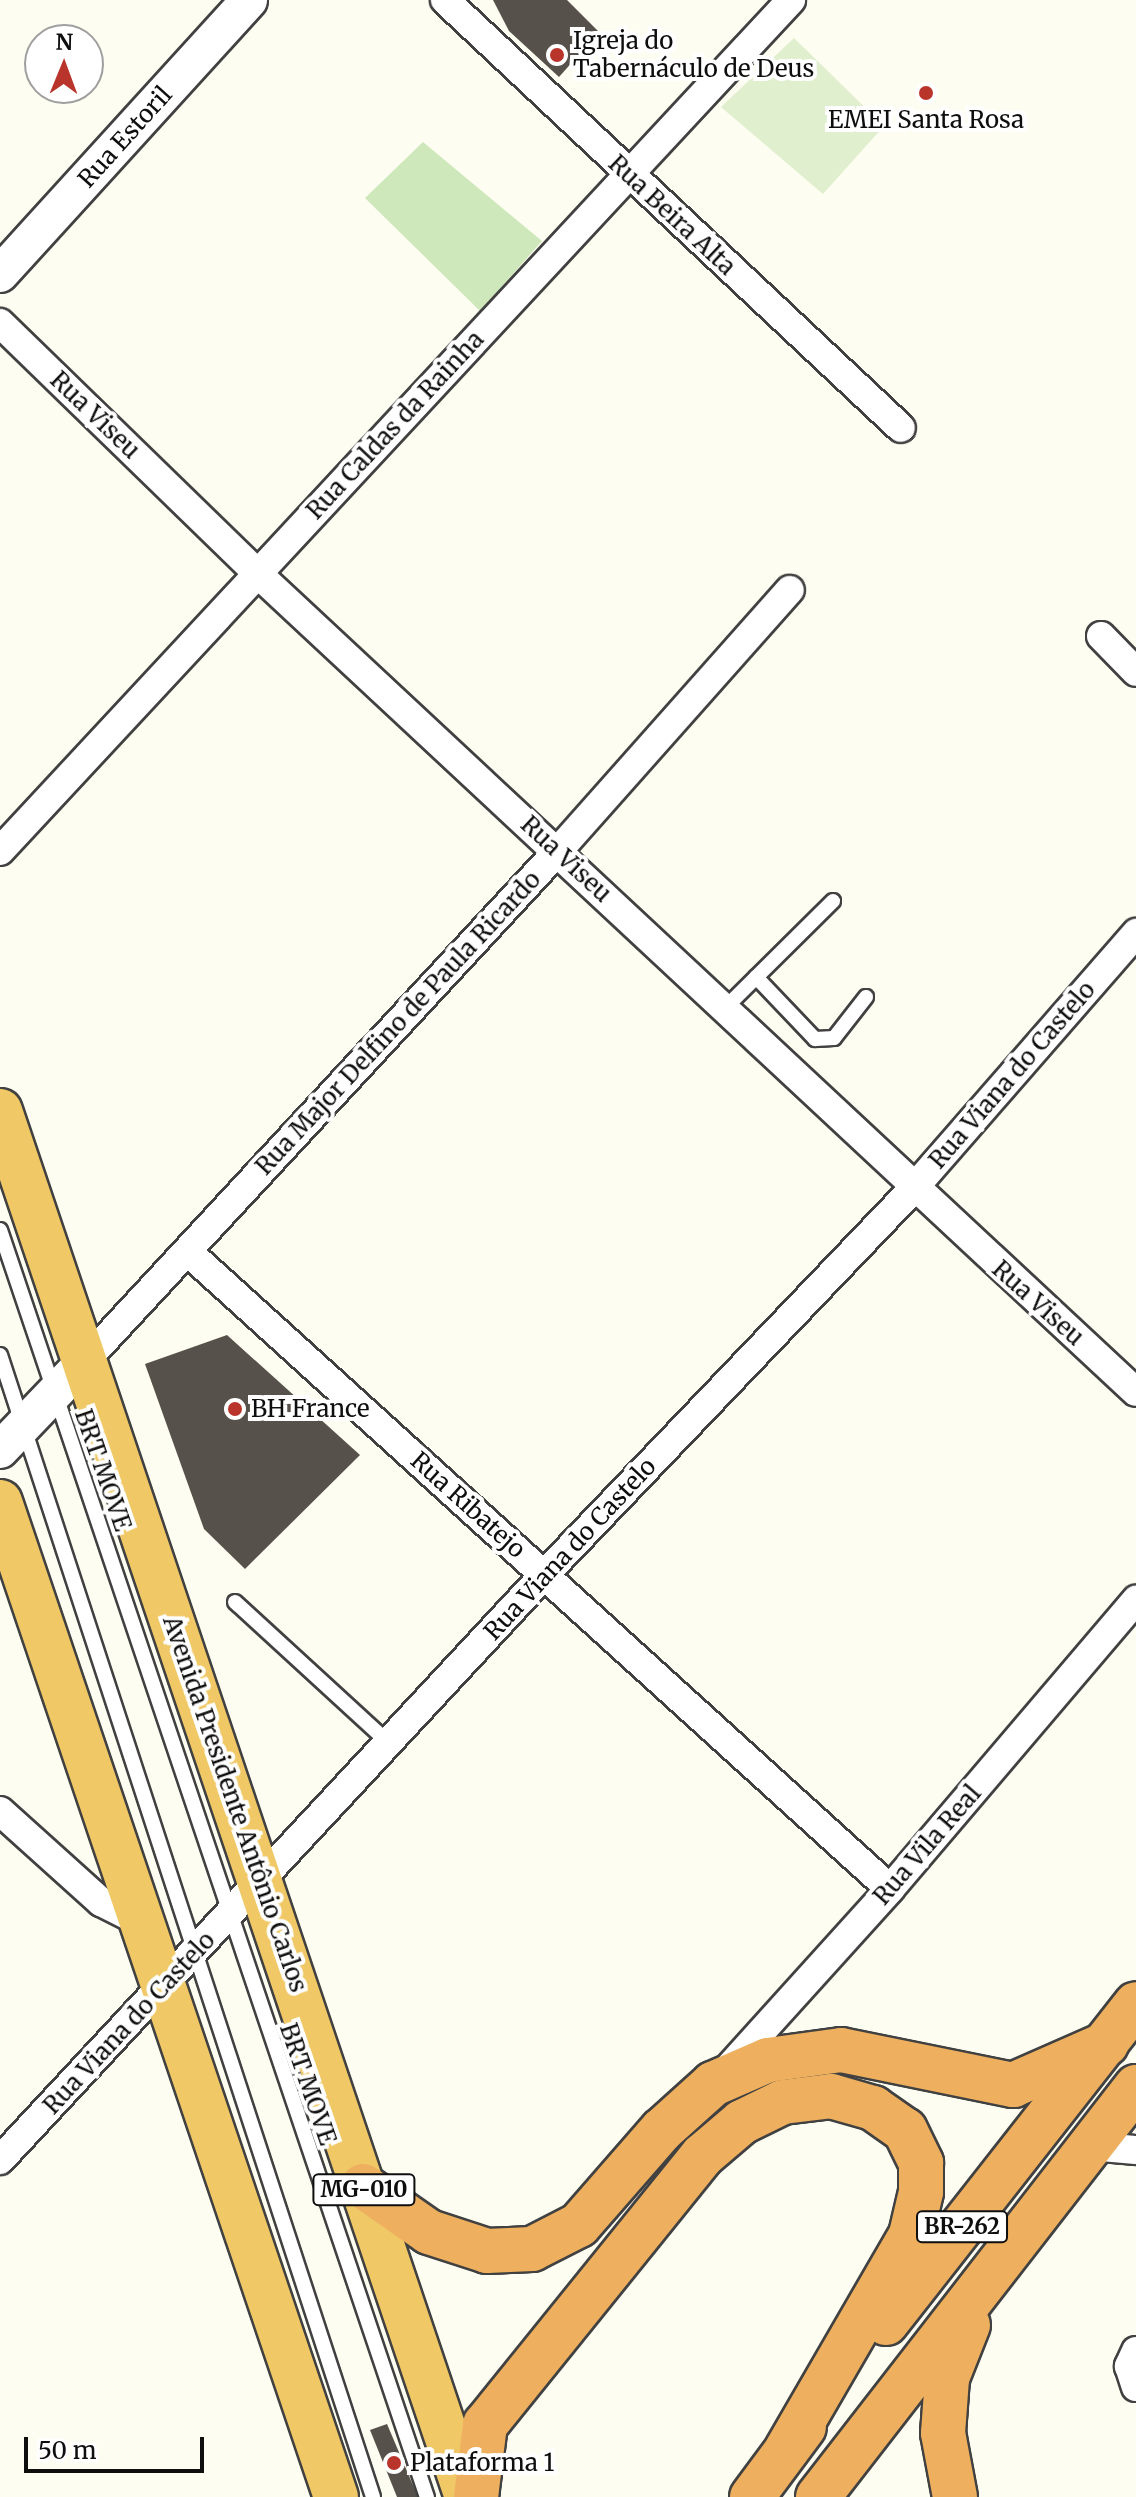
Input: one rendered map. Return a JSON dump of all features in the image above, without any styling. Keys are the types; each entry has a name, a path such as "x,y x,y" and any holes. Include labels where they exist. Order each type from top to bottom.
{"highway":[{"name":"Avenida Presidente Antônio Carlos","path":"0,1111 467,2497"},
{"path":"0,1502 137,1920 179,1970 336,2497"},
{"name":"BR-262","path":"752,2497 1136,2004"},
{"path":"363,2186 429,2232 487,2251 532,2249 579,2225 662,2130 713,2084 768,2060 841,2050 1013,2085 1106,2044"},
{"name":"BR-262","path":"818,2497 1136,2087"},
{"path":"476,2497 485,2425 702,2156 742,2122 783,2102 831,2096 873,2108 905,2130 921,2163 921,2192 911,2235 787,2449"},
{"path":"955,2497 943,2433 947,2378 1000,2259"},
{"path":"316,2497 317,2439"}],"street":[{"name":"Rua Estoril","path":"0,274 249,0"},
{"name":"Rua Beira Alta","path":"445,0 901,428"},
{"name":"Rua Caldas da Rainha","path":"0,851 791,0"},
{"name":"Rua Viseu","path":"0,323 257,573 558,851 913,1189 1136,1392"},
{"name":"Rua Major Delfino de Paula Ricardo","path":"12,1438 558,851 790,590"},
{"path":"1101,636 1136,672"},
{"name":"Rua Viana do Castelo","path":"0,2160 231,1916 544,1575 913,1189 1136,933"},
{"name":"Rua Ribatejo","path":"187,1251 890,1889"},
{"name":"Rua Vila Real","path":"713,2084 890,1889 1136,1600"},
{"path":"0,1811 101,1902 137,1920"},
{"path":"1090,2146 1136,2150"},
{"path":"1136,2351 1129,2366 1136,2387"}],"lane":[{"path":"725,1008 833,901"},
{"path":"756,977 815,1039 834,1038 866,997"},
{"name":"BRT MOVE","path":"0,1230 231,1916 239,1951 427,2497"},
{"path":"0,1355 12,1438 179,1970 373,2497"},
{"path":"235,1602 388,1742"}],"green space":[{"path":"794,38 884,126 823,194 721,107"},
{"path":"423,142 542,241 480,311 365,198"}],"building":[{"name":"Igreja do Tabernáculo de Deus","path":"493,0 567,0 599,32 559,77 509,31"},
{"name":"BH France","path":"227,1335 360,1455 245,1569 204,1529 145,1364"},
{"name":"Plataforma 1","path":"387,2424 418,2497 397,2497 370,2430"}],"place":[{"name":"Igreja do Tabernáculo de Deus","path":"557,55"},
{"name":"EMEI Santa Rosa","path":"926,93"},
{"name":"BH France","path":"235,1409"},
{"name":"Plataforma 1","path":"394,2463"}]}
